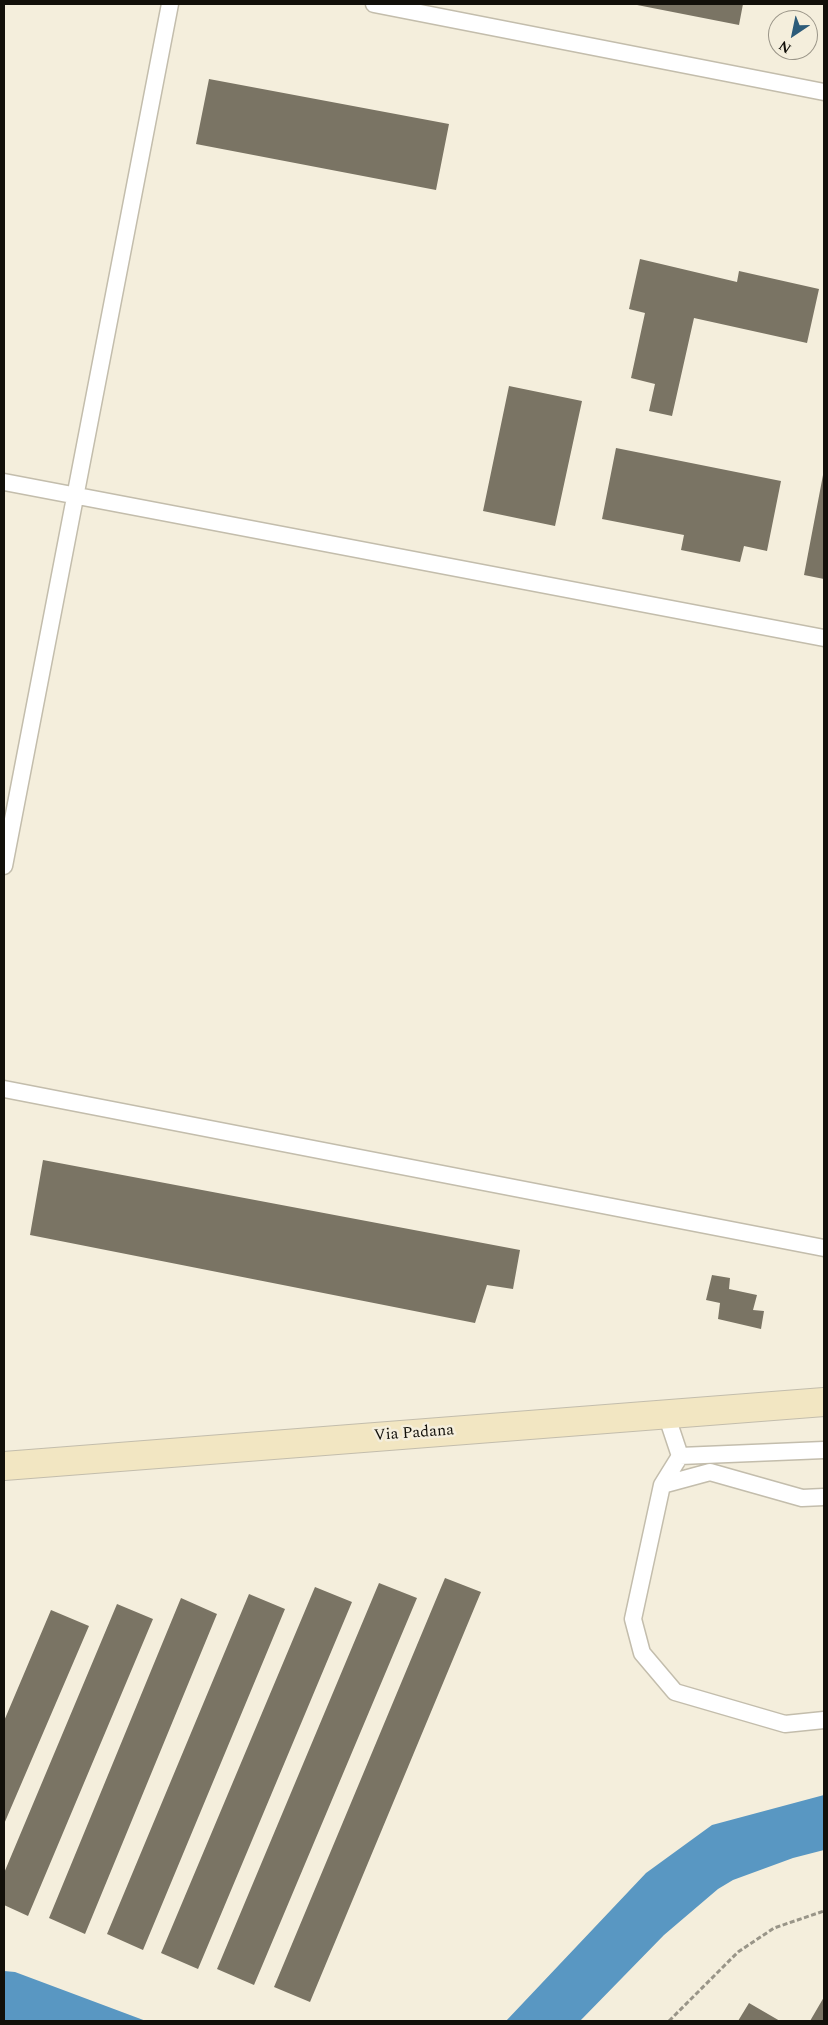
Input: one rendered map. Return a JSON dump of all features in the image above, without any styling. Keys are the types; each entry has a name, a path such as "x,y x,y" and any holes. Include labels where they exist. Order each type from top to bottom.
{"main road":[{"name":"Via Padana","path":"4,1466 824,1402"}],"lane":[{"path":"4,866 170,4"},
{"path":"374,4 824,92"},
{"path":"4,482 824,638"},
{"path":"4,1089 824,1248"},
{"path":"666,1414 680,1456"},
{"path":"680,1456 824,1450"},
{"path":"680,1456 662,1485 633,1619 642,1653 675,1692 785,1724 824,1720"},
{"path":"662,1485 710,1472 802,1498 824,1497"}],"path":[{"path":"669,2021 738,1952 774,1928 824,1911"}],"water":[{"path":"824,1795 824,1850 793,1858 733,1880 718,1889 664,1935 580,2021 506,2021 646,1873 712,1825"},
{"path":"4,1971 15,1972 146,2021 4,2021"}],"building":[{"path":"632,4 743,4 739,25"},
{"path":"209,79 449,124 436,190 196,144"},
{"path":"640,259 737,282 739,271 819,289 807,343 694,318 672,416 649,411 655,384 631,378 645,313 629,309"},
{"path":"509,386 582,401 555,526 483,511"},
{"path":"616,448 781,481 767,551 744,546 740,562 681,550 684,535 602,519"},
{"path":"824,475 824,579 804,575"},
{"path":"43,1160 520,1250 513,1289 487,1285 475,1323 30,1235"},
{"path":"712,1275 730,1278 729,1289 757,1295 753,1310 764,1311 761,1329 718,1319 720,1303 706,1300"},
{"path":"445,1578 481,1592 310,2002 274,1987"},
{"path":"379,1583 417,1598 254,1985 217,1969"},
{"path":"315,1587 352,1602 198,1969 161,1953"},
{"path":"249,1594 285,1609 143,1950 107,1934"},
{"path":"181,1598 217,1614 85,1934 49,1918"},
{"path":"117,1604 153,1619 28,1916 4,1905 4,1873"},
{"path":"51,1610 89,1626 4,1824 4,1721"},
{"path":"824,1997 824,2021 810,2021"},
{"path":"749,2003 780,2021 738,2021"}]}
